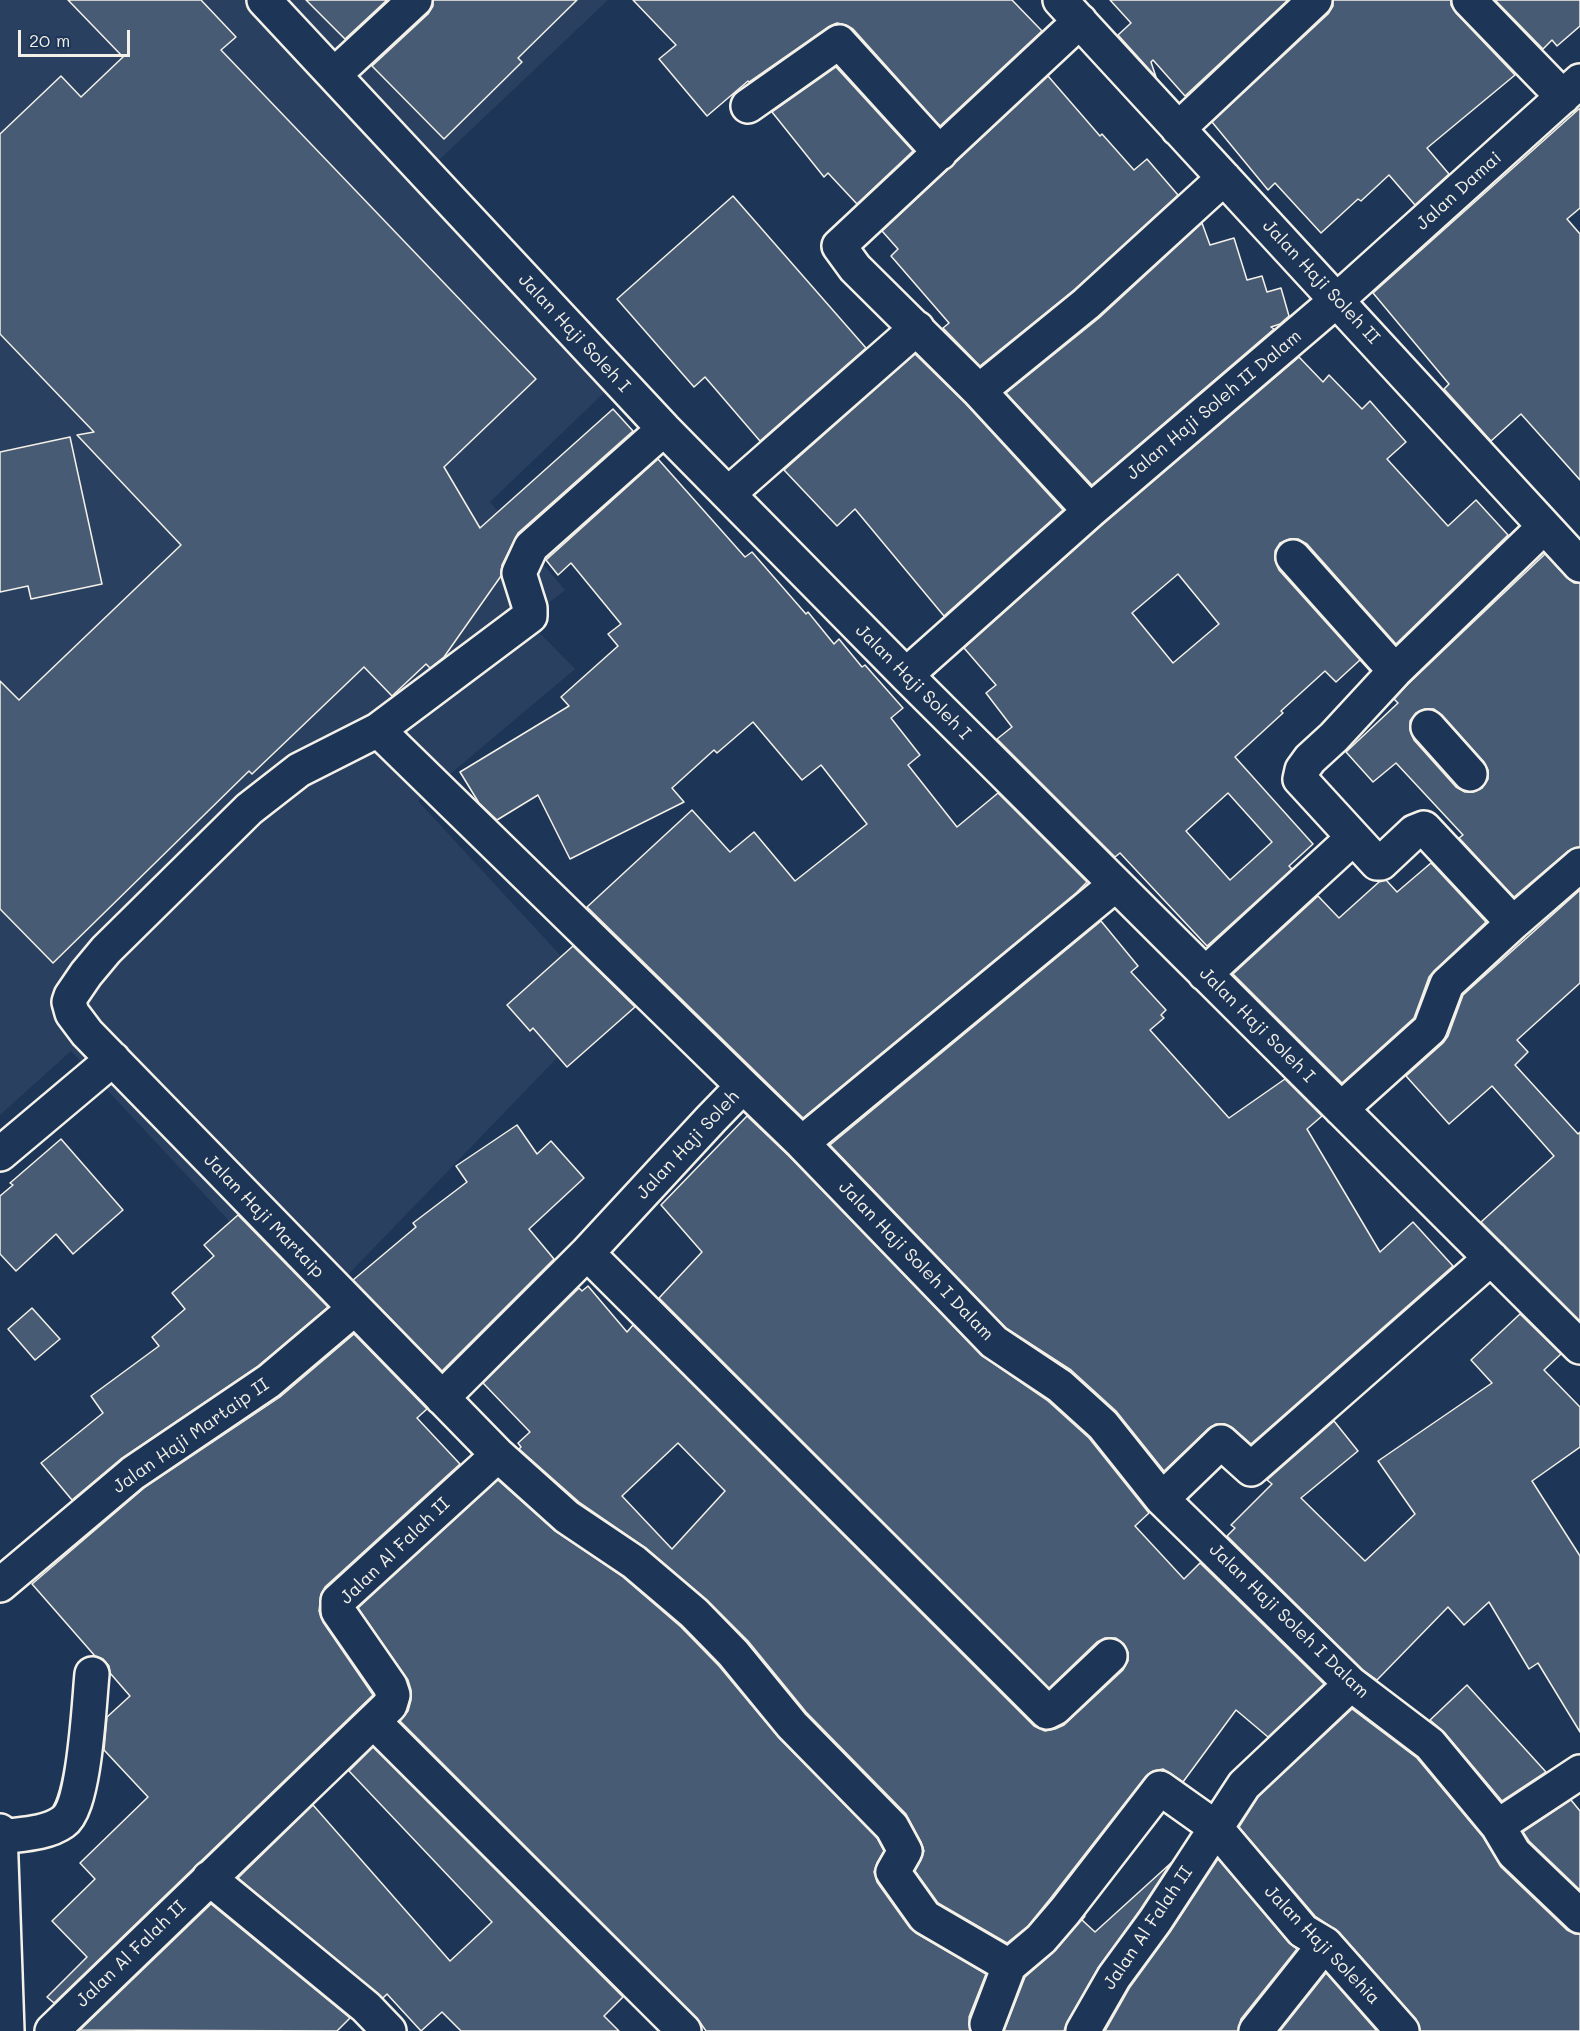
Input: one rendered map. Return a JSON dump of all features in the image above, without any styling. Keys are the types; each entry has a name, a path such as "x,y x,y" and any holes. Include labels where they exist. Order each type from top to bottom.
{"street":[{"name":"Jalan Haji Soleh I","path":"264,0 664,429 1115,885 1580,1347"},
{"path":"334,75 415,0"},
{"path":"1178,129 1315,0"},
{"path":"1468,0 1572,89"},
{"path":"1070,10 940,153 839,246 855,268 980,391 1090,511"},
{"name":"Jalan Haji Soleh II","path":"1070,10 1580,565"},
{"path":"748,106 838,42 940,153"},
{"name":"Jalan Damai","path":"1337,300 1572,89"},
{"path":"980,391 1086,304 1224,178"},
{"name":"Jalan Haji Soleh II Dalam","path":"906,675 1090,511 1337,300"},
{"path":"728,494 916,328"},
{"path":"664,429 531,547 519,573 530,608 530,616 378,730 743,1086"},
{"path":"1513,923 1424,828 1414,832 1378,863 1300,779 1302,770 1395,671 1544,527"},
{"path":"1293,557 1395,671"},
{"path":"1428,727 1470,774"},
{"name":"Jalan Haji Martaip","path":"378,730 299,771 249,809 106,950 86,974 69,1002 72,1013 87,1033 442,1398"},
{"path":"1205,974 1353,838"},
{"path":"1341,1109 1430,1029 1447,984 1580,865"},
{"path":"802,1143 1115,885"},
{"path":"0,1154 113,1059"},
{"name":"Jalan Haji Soleh","path":"442,1398 587,1253 743,1086 802,1143"},
{"name":"Jalan Haji Soleh I Dalam","path":"802,1143 994,1342 1060,1386 1103,1425 1162,1499 1351,1684 1430,1744 1498,1826 1514,1853 1580,1916"},
{"path":"587,1253 1047,1712 1055,1708 1110,1656"},
{"path":"1162,1499 1221,1442 1251,1468 1491,1258"},
{"name":"Jalan Haji Martaip II","path":"0,1585 134,1473 269,1381 354,1310"},
{"path":"442,1398 498,1455 567,1517 634,1562 694,1613 733,1653 792,1725 892,1827 905,1851 893,1872 925,1917 1009,1966 987,2024"},
{"name":"Jalan Al Falah II","path":"52,2031 390,1705 393,1698 392,1689 338,1611 338,1601 498,1455"},
{"path":"0,1837 49,1829 65,1821 72,1810 80,1787 92,1674"},
{"name":"Jalan Al Falah II","path":"1083,2031 1114,1977 1155,1921 1244,1785 1351,1684"},
{"path":"374,1722 684,2031"},
{"path":"1498,1826 1580,1772"},
{"name":"Jalan Haji Solehia","path":"1009,1966 1041,1939 1065,1911 1160,1788 1215,1827 1304,1931 1325,1944 1402,2031"},
{"path":"0,1830 7,2031"},
{"path":"209,1878 366,2007 389,2031"},
{"path":"1256,2031 1325,1944"}],"shaded area":[{"path":"0,0 608,0 418,180 610,387 490,502 565,590 527,620 575,669 418,801 607,1006 313,1311 71,1051 0,1115"}],"building":[{"path":"68,0 201,0 236,37 221,50 536,379 444,467 480,528 613,409 633,431 518,533 502,565 501,576 444,657 430,668 426,664 392,696 364,667 252,774 249,771 53,963 0,909 0,681 19,700 181,545 77,435 94,432 0,334 0,134 61,76 81,97 123,57"},
{"path":"306,0 387,0 345,39"},
{"path":"433,0 577,0 518,58 522,62 444,139 372,66 428,14 433,6"},
{"path":"633,0 1012,0 1042,31 940,126 853,29 837,23 748,81 707,116 659,59 676,45"},
{"path":"1110,0 1288,0 1185,96 1153,60 1151,62 1156,77 1118,35 1131,23"},
{"path":"1333,0 1451,0 1456,13 1515,75 1427,148 1449,174 1415,205 1389,175 1361,201 1358,199 1321,233 1275,183 1268,190 1212,122 1328,14 1333,6"},
{"path":"1495,0 1580,0 1580,26 1557,46 1552,40 1543,49"},
{"path":"836,67 913,151 857,204 828,173 824,177 772,112"},
{"path":"1048,76 1100,136 1102,134 1134,170 1147,159 1178,195 1074,290 980,366 943,328 949,323 891,256 898,249 882,231"},
{"path":"1580,108 1580,208 1567,219 1580,234 1580,480 1521,414 1491,441 1444,389 1449,384 1373,293"},
{"path":"733,196 866,348 760,441 705,377 694,387 617,299"},
{"path":"1202,223 1210,245 1234,238 1247,280 1262,276 1267,292 1281,288 1289,316 1280,324 1271,327 1274,329 1092,485 1006,393 1099,318"},
{"path":"915,354 966,404 1063,510 944,616 855,509 837,526 784,470"},
{"path":"1299,357 1323,382 1329,375 1362,409 1370,401 1406,442 1387,459 1448,526 1476,500 1508,535 1396,644 1307,544 1298,539 1280,543 1275,551 1275,560 1279,570 1370,671 1360,660 1336,682 1325,671 1235,757 1313,844 1289,866 1292,869 1207,946 1120,853 1115,857 997,739 1012,727 986,693 996,685 964,648 1102,525","holes":["1178,574 1219,624 1173,663 1132,613","1228,793 1272,842 1230,880 1186,831"]},
{"path":"70,437 102,584 31,599 28,586 0,592 0,452"},
{"path":"658,459 745,557 752,552 806,614 808,612 834,644 839,639 862,667 865,665 903,708 891,718 920,755 908,765 957,827 998,793 1087,882 803,1118 587,907 692,810 730,852 754,832 795,881 867,824 821,765 802,780 753,722 717,753 714,750 672,788 684,802 570,859 538,795 497,820 479,803 460,772 569,706 561,697 618,646 608,634 621,624 571,563 558,575 546,560"},
{"path":"1545,554 1567,578 1574,583 1580,583 1580,847 1568,851 1514,897 1459,838 1463,835 1396,763 1373,782 1346,752 1398,703 1394,699","holes":["1425,709 1434,709 1484,762 1488,770 1488,779 1482,788 1473,792 1465,792 1456,787 1414,740 1410,730 1410,721 1416,713"]},
{"path":"1431,863 1486,922 1429,977 1414,1018 1342,1083 1233,974 1318,896 1339,918 1379,882 1386,880 1397,892"},
{"path":"1580,890 1580,983 1517,1040 1528,1052 1515,1065 1578,1134 1580,1132 1580,1321 1481,1222 1554,1156 1492,1086 1449,1124 1406,1076 1448,1036 1463,995"},
{"path":"1101,921 1138,966 1131,972 1166,1010 1161,1015 1164,1018 1150,1030 1229,1118 1285,1079 1322,1116 1307,1129 1380,1252 1413,1222 1453,1266 1251,1444 1233,1428 1225,1424 1216,1424 1164,1471 1116,1411 1071,1370 1006,1328 830,1145"},
{"path":"573,946 635,1007 567,1067 533,1028 530,1031 507,1005"},
{"path":"747,1116 789,1156 981,1355 1048,1401 1089,1438 1149,1513 1135,1526 1184,1579 1200,1563 1324,1684 1268,1737 1236,1710 1183,1782 1163,1769 1153,1771 1146,1776 1028,1926 1007,1943 938,1903 915,1871 924,1851 906,1814 806,1712 748,1641 707,1600 646,1548 579,1502 519,1449 521,1447 518,1443 530,1432 483,1383 579,1288 582,1291 588,1286 627,1332 633,1325 1034,1726 1045,1731 1064,1725 1123,1670 1128,1661 1128,1652 1124,1644 1116,1638 1105,1638 1097,1642 1049,1688 659,1298 702,1252 661,1205","holes":["678,1443 725,1491 672,1549 622,1496"]},
{"path":"517,1125 537,1154 551,1141 584,1178 529,1229 554,1259 442,1371 353,1280 416,1227 413,1223 467,1182 456,1166"},
{"path":"61,1139 123,1210 73,1254 56,1234 16,1271 0,1254 0,1196 13,1185 10,1183"},
{"path":"238,1215 328,1307 258,1366 122,1458 72,1500 41,1463 103,1413 91,1396 159,1346 152,1337 185,1309 172,1293 214,1256 204,1245"},
{"path":"32,1308 60,1339 35,1360 8,1329"},
{"path":"1520,1314 1561,1354 1544,1370 1580,1407 1580,1447 1532,1481 1580,1556 1580,1732 1538,1663 1529,1669 1489,1602 1464,1625 1448,1607 1377,1680 1363,1670 1227,1536 1235,1528 1231,1525 1272,1484 1267,1480 1334,1421 1358,1451 1301,1498 1365,1561 1415,1514 1378,1461 1492,1383 1471,1360"},
{"path":"354,1334 427,1409 417,1418 460,1464 325,1587 321,1594 319,1611 323,1622 373,1695 54,2003 47,1997 87,1957 52,1921 95,1879 80,1863 148,1797 104,1750 107,1717 130,1696 110,1673 109,1666 103,1659 95,1656 32,1584 144,1488 280,1397"},
{"path":"498,1480 555,1531 623,1577 681,1627 719,1666 779,1738 877,1838 884,1851 874,1872 877,1882 910,1928 986,1974 969,2017 970,2031 706,2031 697,2018 400,1721 408,1711 411,1700 408,1680 358,1608"},
{"path":"1467,1685 1546,1772 1502,1801 1444,1732 1430,1720"},
{"path":"1352,1709 1417,1758 1483,1837 1501,1867 1567,1930 1580,1934 1580,2031 1420,2031 1416,2019 1339,1932 1315,1916 1239,1827 1258,1797"},
{"path":"373,1747 623,1997 604,2016 619,2031 461,2031 442,2012 421,2031 387,1994 383,1998 238,1878 313,1805 450,1961 492,1922 349,1771"},
{"path":"1571,1800 1580,1811 1580,1890 1529,1841 1523,1832"},
{"path":"1218,1859 1289,1943 1297,1949 1241,2019 1238,2031 1105,2031 1130,1987 1170,1932"},
{"path":"1171,1863 1098,1968 1064,2031 1004,2031 1025,1977 1055,1951 1085,1916 1082,1920 1095,1932"},
{"path":"211,1904 350,2018 337,2031 80,2030"},
{"path":"1326,1973 1376,2030 1376,2031 1280,2031"}]}
